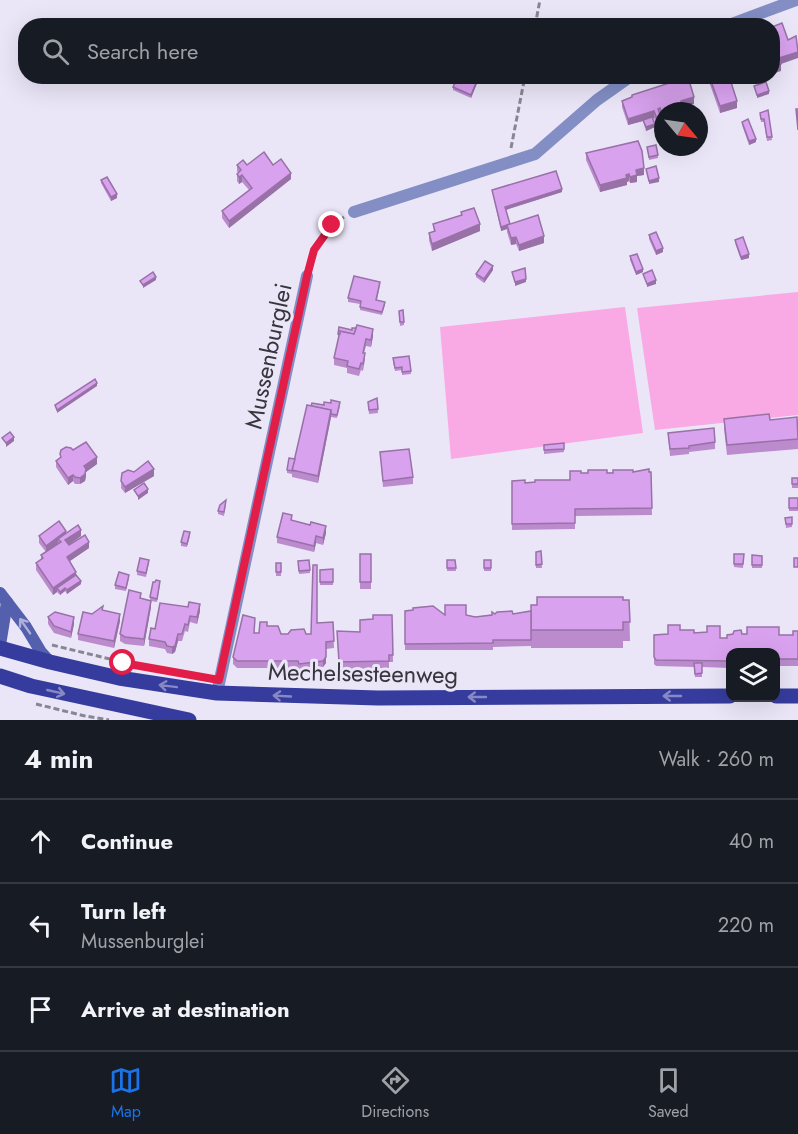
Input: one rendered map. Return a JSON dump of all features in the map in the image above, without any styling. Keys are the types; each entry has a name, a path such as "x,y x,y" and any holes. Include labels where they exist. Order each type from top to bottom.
{"main road":[{"path":"3,598 50,662"},
{"path":"0,646 3,598"},
{"name":"Mechelsesteenweg","path":"0,646 50,662 119,678 217,693 378,698 726,696"},
{"path":"0,676 43,688 189,720"},
{"path":"780,696 798,696"}],"street":[{"path":"748,18 796,0"},
{"path":"354,212 535,154 597,100 620,84"},
{"name":"Mussenburglei","path":"217,693 307,276"}],"path":[{"path":"537,18 540,0"},
{"path":"509,161 523,84"},
{"name":"Mussenburglei","path":"307,276 314,250 332,225 354,212"},
{"path":"31,636 50,644 113,660"},
{"path":"27,701 109,720"}],"shaded area":[{"path":"798,292 798,415 655,430 637,308"},
{"path":"625,307 643,433 451,459 440,327"}],"building":[{"path":"782,23 788,40 796,36 798,52 780,58 780,24"},
{"path":"454,84 476,84 471,95 453,87"},
{"path":"666,84 690,84 694,97 681,102 654,102 654,111 628,119 622,101 632,95"},
{"path":"712,84 732,84 737,101 720,106"},
{"path":"767,84 769,91 757,95 754,86"},
{"path":"768,110 772,137 767,137 764,119 761,119 760,113"},
{"path":"652,117 654,124 646,127 643,120"},
{"path":"748,119 756,139 749,141 742,122"},
{"path":"638,141 644,168 636,170 637,175 630,177 629,174 626,175 627,178 600,185 586,153"},
{"path":"654,145 654,156 649,157 647,147"},
{"path":"264,152 273,165 281,159 291,173 229,221 222,211 252,188 242,175 239,177 237,174 241,170 237,165 243,160 247,165"},
{"path":"656,166 659,178 649,181 646,169"},
{"path":"556,171 562,189 505,207 510,224 501,227 492,190"},
{"path":"107,177 117,194 111,197 101,180"},
{"path":"474,208 480,224 432,244 429,233 435,231 433,224 462,215 461,212"},
{"path":"538,215 544,236 519,245 516,237 511,238 507,225"},
{"path":"656,232 663,248 656,251 649,235"},
{"path":"743,237 749,254 741,257 735,240"},
{"path":"637,254 643,269 636,272 630,256"},
{"path":"485,261 493,266 484,279 476,274"},
{"path":"525,268 526,279 515,282 512,272"},
{"path":"652,270 656,280 647,284 643,274"},
{"path":"153,272 156,277 143,285 140,281"},
{"path":"354,276 380,282 376,300 385,302 382,312 360,307 361,301 348,298"},
{"path":"403,310 404,322 400,322 399,311"},
{"path":"357,325 373,329 371,340 366,339 363,364 361,363 359,369 347,366 348,361 334,358 340,331 354,334"},
{"path":"339,327 352,330 356,328 354,334 340,331 338,334"},
{"path":"409,356 411,371 402,372 402,367 395,368 393,358"},
{"path":"95,379 97,383 57,410 55,405"},
{"path":"377,398 378,409 369,410 368,402"},
{"path":"331,400 340,402 337,415 331,414 331,410 311,406 312,403 324,405 324,402 331,403"},
{"path":"307,405 331,410 318,476 292,470"},
{"path":"769,414 770,420 797,417 798,439 727,445 724,419"},
{"path":"714,428 715,442 689,446 689,448 670,449 668,433"},
{"path":"10,432 14,437 6,443 2,438"},
{"path":"86,442 97,457 84,466 85,474 80,478 73,475 68,478 56,461 61,457 61,450 66,447 73,450"},
{"path":"564,443 564,449 544,450 544,445"},
{"path":"409,449 413,477 383,481 380,452"},
{"path":"289,458 295,459 293,471 287,470"},
{"path":"148,461 154,469 125,487 121,481 122,473 128,470 134,472"},
{"path":"649,469 652,508 575,509 575,523 512,524 512,481 525,480 525,483 535,482 535,480 570,480 570,471 588,473 588,470 607,470 607,473 613,473 613,470 633,470 633,472"},
{"path":"792,478 798,478 798,484 792,484"},
{"path":"144,483 148,489 138,496 134,490"},
{"path":"789,498 798,498 798,508 789,508"},
{"path":"226,500 224,512 218,511 220,505"},
{"path":"283,513 292,515 291,520 326,526 323,538 316,536 314,546 277,537"},
{"path":"792,517 792,524 786,524 785,518"},
{"path":"59,521 66,531 46,546 39,536"},
{"path":"78,525 81,530 65,540 69,545 85,535 89,542 67,557 76,572 53,588 36,563 43,558 41,555 61,542 58,539"},
{"path":"184,531 190,532 187,544 181,542"},
{"path":"541,551 542,564 536,565 536,552"},
{"path":"360,554 371,554 371,582 360,582"},
{"path":"734,554 744,554 743,564 734,564"},
{"path":"752,555 762,556 762,565 752,565"},
{"path":"140,558 149,560 146,573 137,571"},
{"path":"794,558 798,558 798,567 794,567"},
{"path":"309,560 310,570 299,571 298,561"},
{"path":"447,560 455,560 456,568 447,568"},
{"path":"484,560 491,560 491,568 484,568"},
{"path":"276,563 281,563 281,572 276,572"},
{"path":"313,565 317,565 317,623 333,622 334,641 326,642 326,657 323,661 299,664 298,661 237,661 233,657 243,615 255,618 254,633 259,633 260,622 267,622 267,626 278,626 281,634 304,629 306,634 311,634"},
{"path":"333,569 333,582 320,582 320,570"},
{"path":"119,572 129,575 126,588 115,585"},
{"path":"76,575 81,581 60,592 57,588"},
{"path":"160,581 157,599 150,597 153,582"},
{"path":"129,590 141,593 140,598 151,601 144,639 125,637 120,634"},
{"path":"537,597 623,597 623,600 629,600 630,622 623,622 623,630 531,630 531,605 537,605"},
{"path":"189,602 200,604 197,617 190,616 188,625 185,624 182,634 178,634 175,646 167,646 165,642 149,639 151,628 155,629 160,603 188,607"},
{"path":"445,605 466,605 466,615 475,617 492,615 492,612 495,614 512,611 513,614 531,611 531,640 405,644 405,611 433,606 445,615"},
{"path":"103,606 102,610 120,614 114,641 78,634 83,612 92,614"},
{"path":"55,612 74,617 71,632 54,626 48,617"},
{"path":"373,615 392,615 393,655 389,655 389,661 339,662 337,631 360,632 360,620 373,619"},
{"path":"668,625 680,625 680,630 694,630 694,633 707,632 707,626 720,626 720,638 727,638 727,635 733,634 734,631 741,630 742,634 747,634 747,627 779,627 779,635 793,635 793,631 798,631 798,659 780,659 780,648 726,648 726,661 656,660 654,635 668,634"},
{"path":"694,663 702,663 702,673 695,674"}],"route":[{"path":"123,663 219,680 307,276 314,250 332,225"}]}
